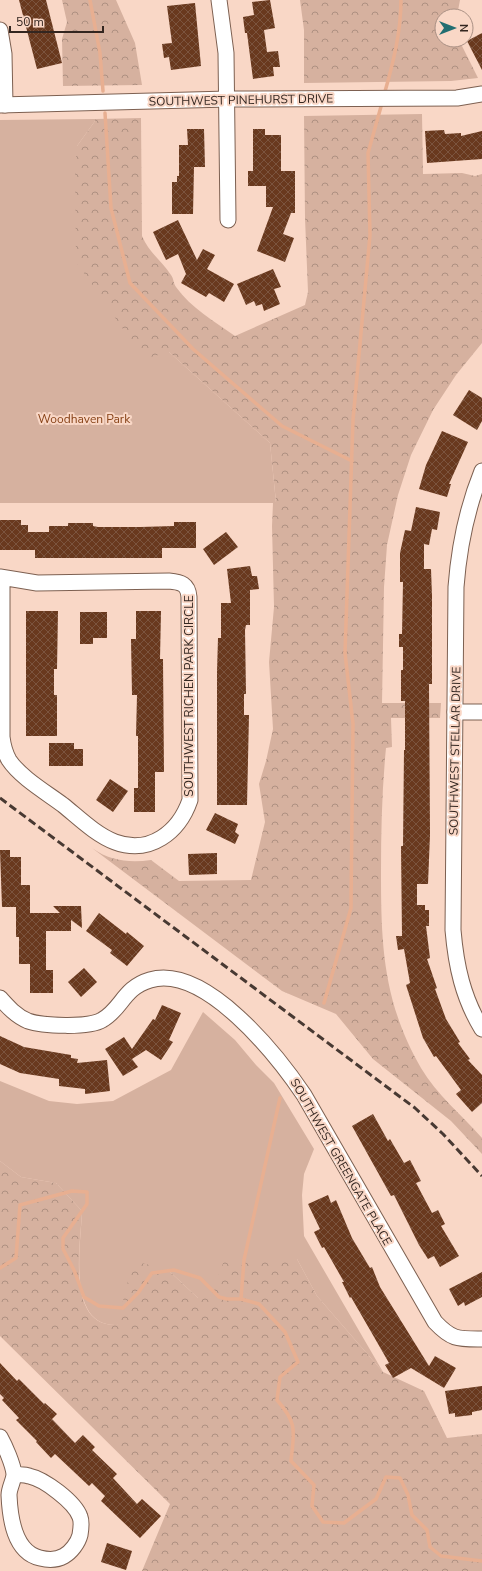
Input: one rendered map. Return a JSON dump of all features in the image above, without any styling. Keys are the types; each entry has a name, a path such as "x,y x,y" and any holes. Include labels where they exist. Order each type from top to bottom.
{"street":[{"path":"219,0 226,53 228,99 228,220"},
{"path":"0,30 4,54 3,105"},
{"name":"SOUTHWEST PINEHURST DRIVE","path":"3,105 228,99 457,98 482,94"},
{"name":"SOUTHWEST STELLAR DRIVE","path":"482,472 466,518 458,565 453,930 454,948 462,985 468,1004 482,1029"},
{"name":"SOUTHWEST RICHEN PARK CIRCLE","path":"1,577 37,583 169,581 181,582 186,586 189,597 190,800 182,819 166,836 154,842 127,845 114,842 24,775 9,760 2,737 1,577"},
{"path":"455,712 482,712"},
{"name":"SOUTHWEST GREENGATE PLACE","path":"0,998 10,1009 28,1021 74,1026 88,1025 102,1020 113,1011 126,993 136,986 151,980 167,978 190,982 205,991 255,1032 287,1070 304,1095 435,1322 446,1334 461,1339 482,1339"},
{"path":"0,1437 14,1475 9,1493 16,1535 20,1545 26,1552 36,1557 55,1559 64,1556 75,1547 80,1536 80,1516 74,1506 39,1479 29,1476 14,1475"}],"green space":[{"path":"62,0 116,0 135,43 142,85 63,86 62,39 67,22"},
{"path":"300,0 460,0 458,8 434,8 434,48 463,48 478,78 451,81 304,83 304,30"},
{"path":"422,114 423,174 462,173 475,176 482,174 482,343 456,375 433,410 411,455 398,495 387,545 384,587 382,703 441,703 440,718 391,718 392,747 386,748 383,794 381,856 382,924 387,973 399,1020 408,1044 427,1078 434,1087 482,1138 482,1154 451,1121 373,1059 336,1014 282,991 92,848 106,856 120,860 151,860 179,881 251,880 265,822 259,784 273,729 269,662 274,607 272,526 273,503 276,502 270,443 169,352 144,359 76,262 75,171 77,146 95,119 141,118 142,236 152,253 171,275 175,286 182,295 203,314 235,336 305,305 308,292 305,218 304,116"},
{"name":"Woodhaven Park","path":"95,119 77,146 169,352 270,443 276,503 0,503 0,120"},
{"path":"203,1012 235,1040 256,1065 274,1083 314,1149 304,1174 302,1195 304,1236 383,1372 317,1296 297,1259 210,1298 198,1298 167,1269 117,1325 101,1322 90,1313 83,1299 79,1262 82,1211 56,1183 21,1177 0,1161 0,1081 49,1101 77,1104 113,1101 171,1070"},
{"path":"0,1161 21,1177 56,1183 82,1211 79,1262 80,1281 83,1298 89,1313 101,1322 117,1325 133,1261 167,1269 198,1298 210,1298 225,1258 297,1259 317,1296 383,1372 424,1391 447,1438 482,1434 482,1571 142,1571 170,1504 0,1336"}],"building":[{"path":"19,0 46,0 62,63 37,69"},
{"path":"270,0 275,28 264,30 267,52 278,51 280,67 273,67 274,76 253,79 247,33 245,33 243,17 254,15 252,2"},
{"path":"195,3 201,66 171,70 169,57 164,58 162,44 172,43 167,6"},
{"path":"482,33 482,70 471,48 474,48 474,37"},
{"path":"187,129 204,129 205,167 194,167 193,214 172,214 172,182 177,182 177,176 179,176 179,145 188,145"},
{"path":"253,129 265,129 265,135 281,135 281,171 295,171 295,213 291,213 283,234 294,238 285,262 257,251 273,207 266,207 266,186 248,186 248,171 253,171"},
{"path":"444,130 445,134 461,133 461,136 482,131 482,159 427,163 425,131"},
{"path":"178,220 197,260 203,249 215,255 207,269 234,284 224,302 209,293 206,297 181,283 186,274 178,254 166,260 153,232"},
{"path":"273,269 281,287 274,289 280,304 264,311 262,304 256,306 254,301 246,305 237,284"},
{"path":"469,390 482,398 482,421 477,430 453,415"},
{"path":"442,431 468,442 449,484 451,484 447,497 419,489 426,465"},
{"path":"416,507 440,512 437,530 432,529 429,545 424,544 424,569 431,569 432,596 432,684 429,684 430,835 428,884 417,884 417,905 425,905 425,910 429,910 429,926 426,926 430,958 427,959 437,988 435,989 446,1019 460,1042 458,1043 470,1059 468,1060 482,1075 482,1103 472,1112 456,1094 461,1090 436,1056 434,1057 423,1038 406,985 410,983 404,949 398,950 396,936 402,936 401,846 403,846 405,750 405,701 401,701 403,647 399,647 399,634 402,634 403,582 400,582 400,553 405,530 411,531"},
{"path":"0,520 21,520 21,525 28,525 28,532 49,532 49,526 68,526 68,523 93,523 93,526 98,527 140,527 174,526 174,522 196,522 196,548 162,548 162,558 35,558 35,550 0,550"},
{"path":"226,532 238,547 214,565 203,549"},
{"path":"250,566 252,576 257,576 259,589 250,590 250,625 246,625 245,630 246,694 244,694 244,715 249,715 247,805 217,805 217,672 218,638 221,638 221,603 231,603 227,569"},
{"path":"26,611 58,611 57,669 54,669 54,695 57,695 57,736 26,736"},
{"path":"136,611 161,611 160,659 163,659 164,772 155,772 155,812 134,812 134,788 138,788 138,736 136,736 137,695 132,695 131,639 136,639"},
{"path":"80,612 107,612 107,638 93,638 93,644 80,644"},
{"path":"49,743 74,743 74,749 83,749 83,766 49,766"},
{"path":"110,779 128,791 113,812 96,800"},
{"path":"215,813 238,824 235,832 239,835 235,844 206,830"},
{"path":"0,850 10,850 10,857 21,857 21,885 30,885 30,913 60,913 53,906 81,906 82,928 71,920 71,931 46,931 46,970 53,970 53,993 30,993 30,964 19,964 19,937 16,937 16,907 2,907"},
{"path":"217,853 217,874 189,875 188,854"},
{"path":"99,913 126,934 127,932 144,946 127,966 110,953 112,950 86,931"},
{"path":"84,968 97,982 81,997 68,982"},
{"path":"162,1005 181,1013 169,1040 173,1042 161,1060 146,1050 132,1059 138,1067 123,1076 105,1049 124,1037 132,1049 153,1019 155,1020"},
{"path":"0,1036 24,1047 71,1055 71,1058 78,1059 77,1063 107,1060 110,1091 85,1094 85,1089 59,1086 59,1079 20,1073 0,1064"},
{"path":"373,1114 388,1141 390,1139 404,1163 410,1160 421,1181 416,1183 432,1213 438,1210 445,1224 441,1226 459,1256 440,1267 434,1256 428,1259 419,1245 394,1195 391,1196 352,1126"},
{"path":"328,1195 331,1203 336,1200 352,1238 370,1268 372,1267 380,1287 429,1366 435,1356 456,1368 444,1388 411,1368 393,1378 385,1365 389,1363 351,1297 350,1298 342,1282 344,1282 324,1247 322,1248 314,1232 320,1229 308,1204"},
{"path":"482,1272 482,1297 465,1306 464,1302 458,1306 449,1289"},
{"path":"0,1363 17,1381 19,1379 44,1404 45,1403 57,1414 52,1419 75,1443 83,1435 95,1447 92,1450 117,1474 113,1478 137,1504 142,1499 161,1516 140,1538 101,1501 105,1496 92,1483 89,1486 55,1454 51,1458 36,1442 37,1441 16,1420 19,1418 2,1400 4,1398 0,1394"},
{"path":"482,1386 482,1410 472,1412 472,1415 455,1417 455,1413 449,1414 445,1391"},
{"path":"107,1543 132,1551 126,1570 101,1562"}],"waterway":[{"path":"90,0 100,53 103,91"},
{"path":"384,95 396,48 400,24 401,0"},
{"path":"324,1003 351,908 353,724 345,653 353,420 370,235 368,153 382,103"},
{"path":"105,113 111,208 130,283 193,349 282,426 352,461"},
{"path":"241,1299 244,1260 280,1098"},
{"path":"0,1268 16,1258 20,1205 72,1191 87,1192 87,1204 63,1238 63,1249 74,1270 84,1297 99,1306 123,1308 138,1293 152,1273 174,1270 200,1278 219,1297 227,1299 241,1299 259,1304 285,1332 298,1362 280,1377 277,1400 284,1408 293,1428 291,1461 314,1485 312,1506 323,1522 344,1523 376,1499 386,1477 400,1478 408,1495 412,1515 427,1530 430,1547 441,1556 482,1561"}],"railway":[{"path":"0,798 415,1108 443,1134 482,1176"}]}
